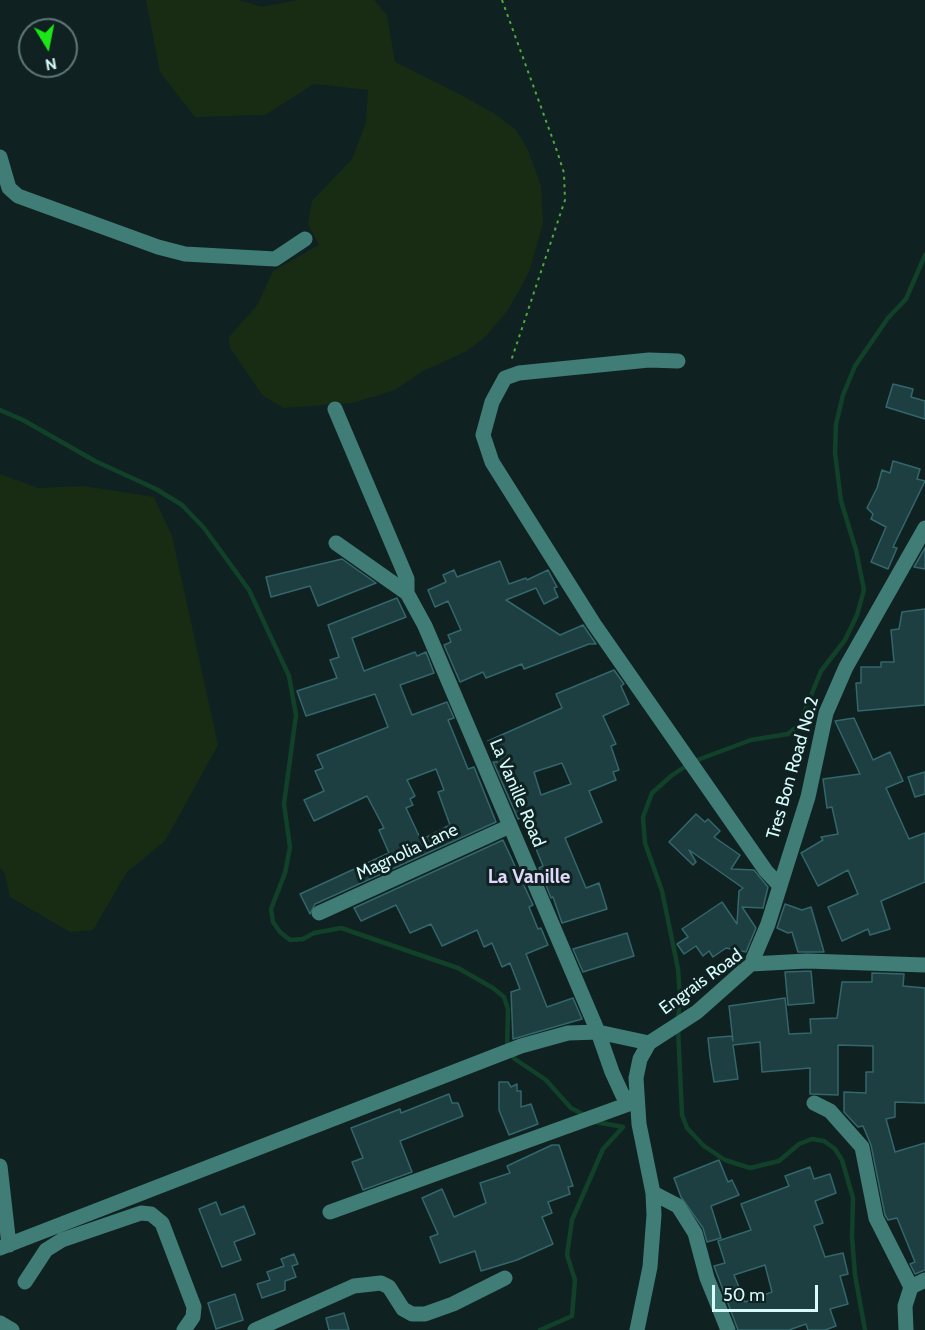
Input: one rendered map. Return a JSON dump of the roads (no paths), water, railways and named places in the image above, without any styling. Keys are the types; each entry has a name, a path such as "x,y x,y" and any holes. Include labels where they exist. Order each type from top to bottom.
{"street":[{"path":"0,158 9,188 18,196 158,247 185,254 274,259 305,239"},
{"path":"678,361 649,360 531,372 505,378 492,402 483,435 492,462 594,624 766,871 780,886"},
{"name":"La Vanille Road","path":"335,409 407,579 407,593"},
{"name":"Tres Bon Road No.2","path":"752,964 768,924 808,797 826,713 846,667 925,528"},
{"name":"La Vanille Road","path":"336,543 407,593 425,626 598,1032 623,1096 637,1101"},
{"name":"Magnolia Lane","path":"319,913 510,826"},
{"name":"Engrais Road","path":"654,1039 682,1023 752,964 807,960 925,965"},
{"path":"0,1166 5,1246 521,1046 568,1033 598,1032 654,1039 640,1059 636,1078 639,1124 653,1193 650,1267 637,1330"},
{"path":"330,1212 637,1101"},
{"path":"814,1103 830,1111 862,1148 876,1218 918,1284 905,1306 906,1330"},
{"path":"653,1193 678,1206 695,1233 707,1278 728,1330"},
{"path":"25,1282 46,1250 62,1240 141,1214 152,1214 162,1223 194,1307 193,1317 184,1330"},
{"path":"255,1330 354,1286 381,1283 389,1287 403,1309 412,1314 425,1314 453,1304 505,1278"},
{"path":"0,1323 12,1330"}],"waterway":[{"path":"678,1019 680,998 678,969 662,891 645,843 643,817 652,793 692,762 751,740 788,734 799,725 821,671 845,640 857,615 864,590 856,550 841,501 835,453 836,424 843,395 855,366 888,318 906,299 925,255"},
{"path":"0,410 23,420 95,461 156,489 182,505 204,528 249,590 289,676 296,715 284,804 290,847 285,873 271,909 273,922 280,932 290,940 303,939 314,933 341,928 458,968 493,988 504,997 508,1009 507,1049 515,1059 546,1080 571,1108 586,1116"},
{"path":"678,1028 682,1115 687,1128 704,1146 725,1160 750,1168 779,1161 799,1144 812,1139 824,1141 835,1149 842,1160 853,1198 852,1237 855,1275 865,1330"},
{"path":"596,1122 623,1127"},
{"path":"540,1330 572,1316 575,1280 567,1255 572,1220 603,1149 623,1127"}],"district":[{"name":"La Vanille","path":"529,877"}]}
